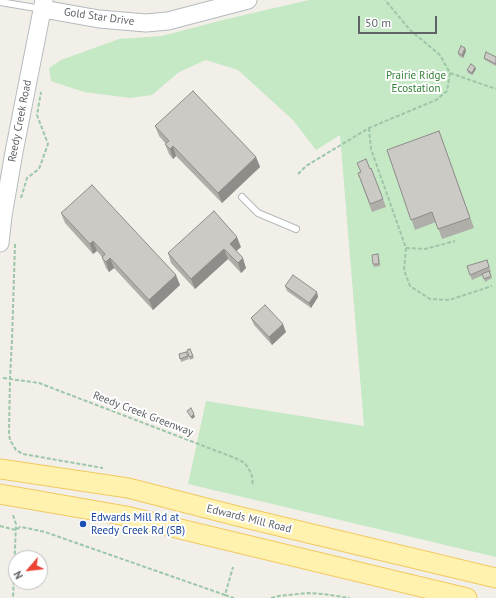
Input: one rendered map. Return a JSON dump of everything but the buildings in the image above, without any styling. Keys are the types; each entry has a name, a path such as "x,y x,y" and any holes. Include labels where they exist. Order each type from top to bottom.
{"main road":[{"name":"Gold Star Drive","path":"44,5 99,19 146,23 168,21 248,0"},
{"name":"Reedy Creek Road","path":"7,242 3,216 14,152 44,5"},
{"name":"Edwards Mill Road","path":"0,469 128,488 237,516 496,578"},
{"path":"0,494 126,516 467,598"}],"lane":[{"path":"0,2 44,5"},
{"path":"242,197 258,213 296,229"}],"path":[{"path":"298,174 306,166 369,128 436,100 447,90 450,73 440,55 410,30 385,0"},
{"path":"450,73 496,89"},
{"path":"21,198 27,178 39,169 48,144 36,115 42,85"},
{"path":"369,128 371,149 406,248 404,270 410,286 430,298 449,300 492,286"},
{"path":"406,248 425,249 455,241"},
{"path":"7,242 12,340 9,434 12,445 16,450 23,454 104,468"},
{"name":"Reedy Creek Greenway","path":"3,378 39,383 235,458 243,462 248,467 252,476 253,486"},
{"path":"13,515 16,524 13,598"},
{"path":"0,526 16,530 20,527 45,532 234,598"},
{"path":"225,594 233,567"},
{"path":"271,598 308,593 350,598"}],"green space":[{"name":"Prairie Ridge Ecostation","path":"309,0 496,0 496,557 188,484 206,401 364,426 340,135 316,150 293,120 238,70 206,60 179,72 152,95 130,98 84,92 51,81 49,68 61,60 119,39 162,36"}],"place":[{"name":"Edwards Mill Rd at Reedy Creek Rd (SB)","path":"83,524"}]}
